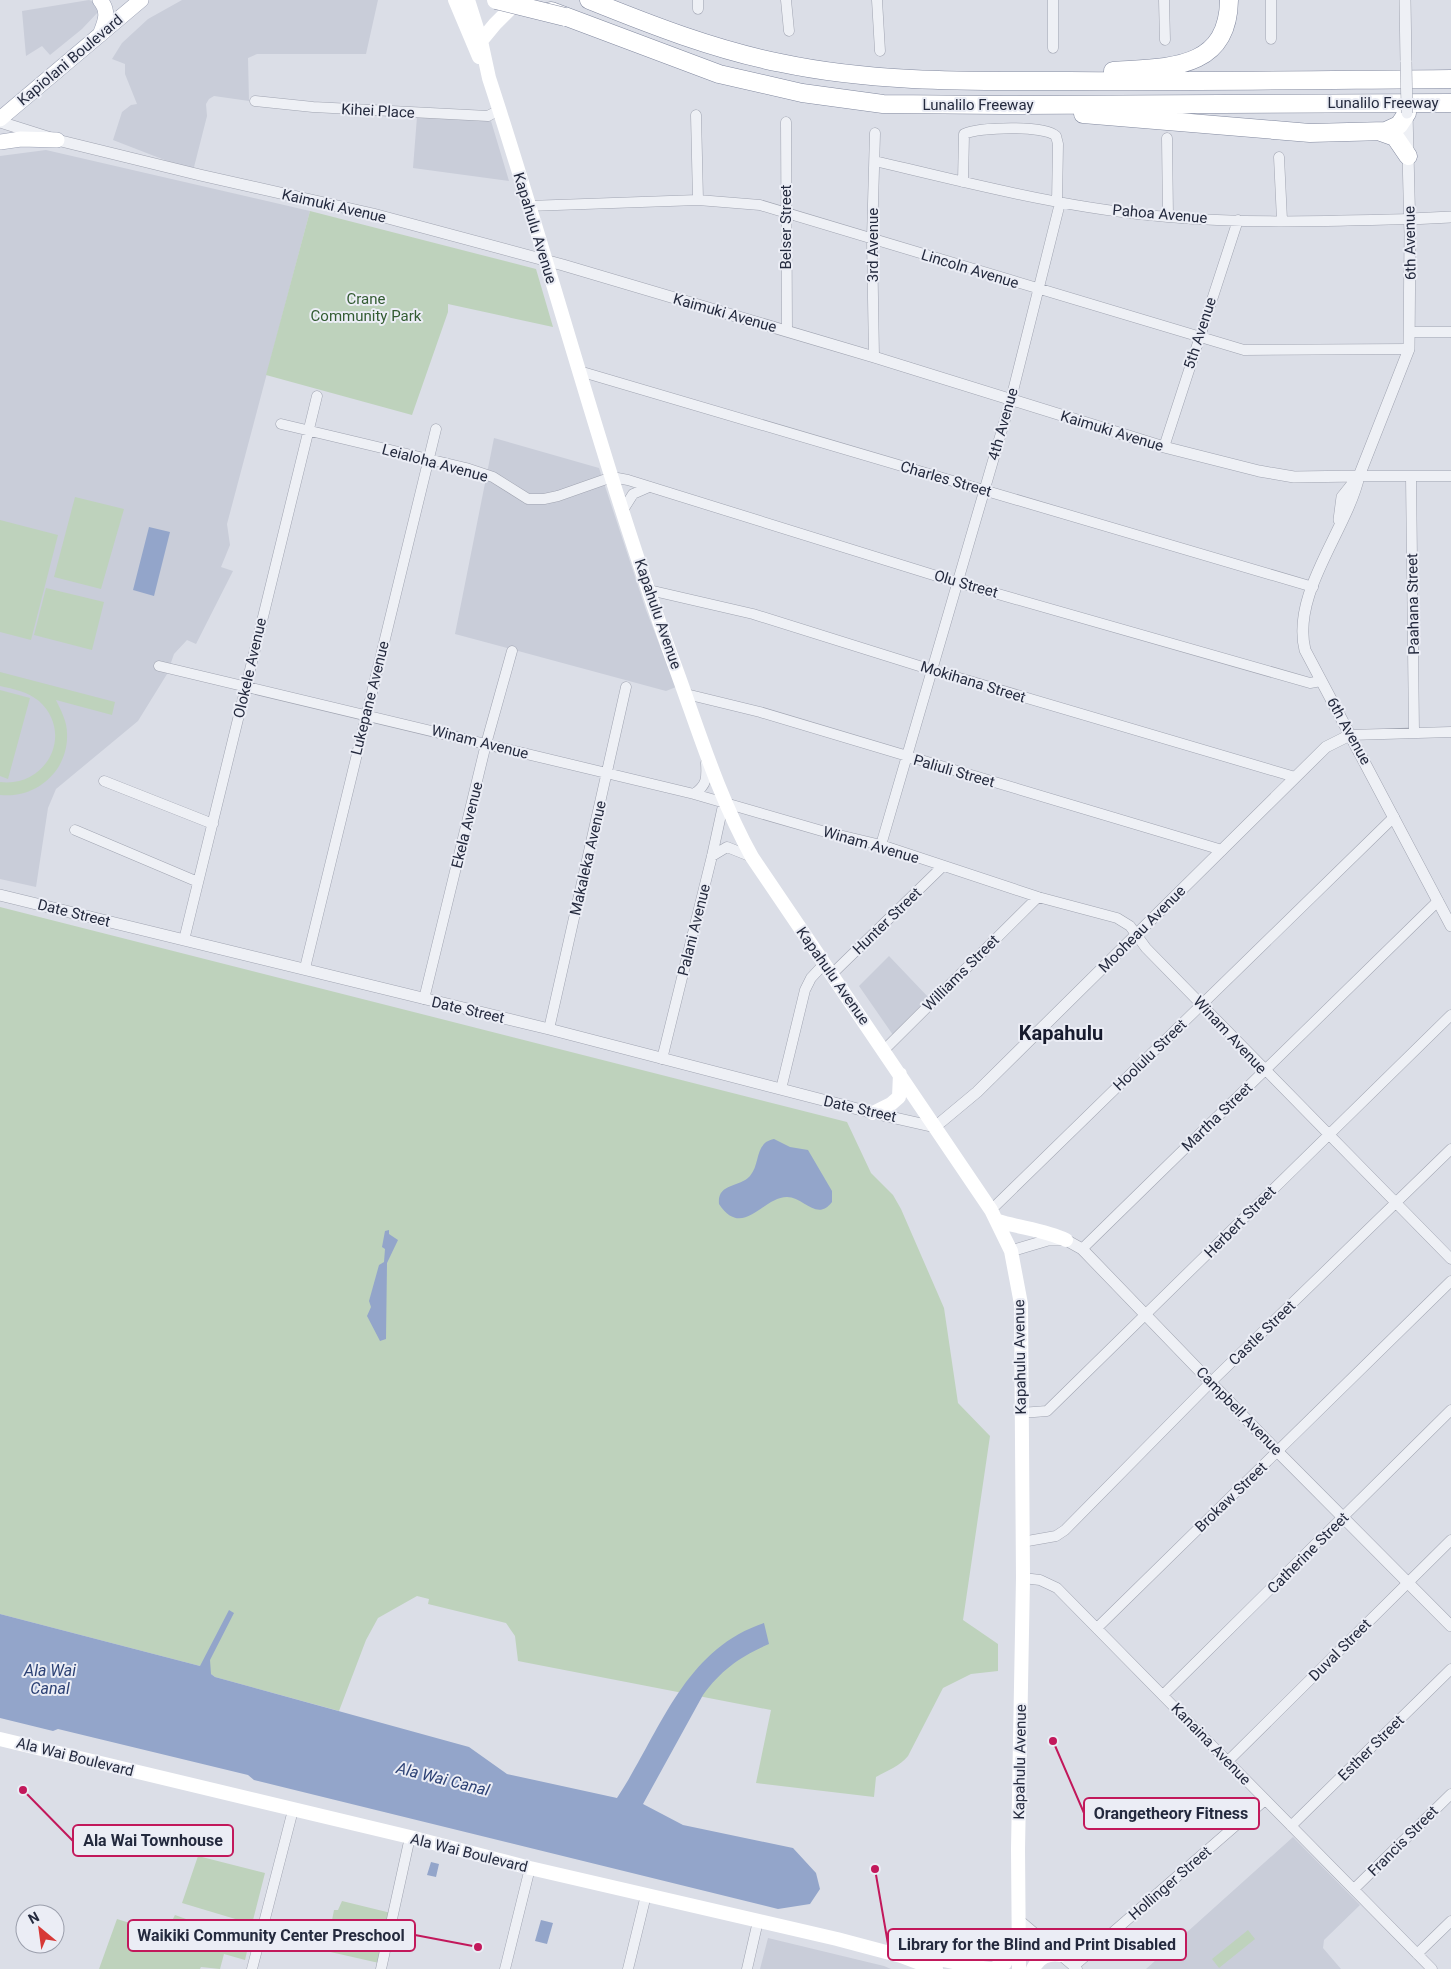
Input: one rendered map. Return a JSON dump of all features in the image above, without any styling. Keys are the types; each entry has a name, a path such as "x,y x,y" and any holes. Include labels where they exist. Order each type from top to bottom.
{"highway":[{"path":"496,0 565,17"},
{"name":"Lunalilo Freeway","path":"520,0 718,74 802,93 883,104 1451,103"},
{"path":"966,81 1154,68 1191,61 1208,52 1220,39 1228,20 1230,0"},
{"name":"Lunalilo Freeway","path":"596,2 731,51 783,64 900,78 966,81 1210,82 1451,79"},
{"path":"1003,105 1269,132 1381,132 1396,127 1407,113"},
{"path":"1381,132 1396,137 1408,156"}],"main road":[{"path":"100,0 105,9 106,19 100,35"},
{"name":"Kapiolani Boulevard","path":"0,120 141,0"},
{"path":"455,0 488,78"},
{"name":"Kapahulu Avenue","path":"468,0 481,41 488,78 612,477 649,590 724,801 752,857 995,1216 1011,1251 1021,1304 1023,1578 1019,1969"},
{"path":"481,41 495,24 520,0"},
{"path":"0,142 21,139 57,140"},
{"path":"873,1113 900,1097 900,1074"},
{"path":"995,1216 1023,1229 1054,1234 1066,1240"},
{"name":"Ala Wai Boulevard","path":"0,1739 901,1956 936,1969"},
{"path":"901,1956 933,1956 975,1968 992,1969 1005,1964 1018,1925"},
{"path":"1033,1969 1043,1957 1052,1953 1061,1955"}],"street":[{"path":"786,0 789,32"},
{"path":"877,0 880,51"},
{"path":"1053,0 1053,48"},
{"path":"1164,0 1165,40"},
{"path":"1271,0 1271,39"},
{"name":"6th Avenue","path":"1405,0 1410,219 1409,349 1359,476 1355,497 1337,529 1313,587 1304,613 1302,633 1305,650 1451,926"},
{"name":"Kihei Place","path":"255,101 313,107 488,116 499,110"},
{"path":"696,115 698,200"},
{"name":"Kaimuki Avenue","path":"0,120 57,140 200,175 374,214 544,260 874,357 1164,447 1259,471 1294,477 1451,476"},
{"name":"Belser Street","path":"786,122 787,332"},
{"name":"4th Avenue","path":"881,845 956,582 1011,400 1039,290 1058,203 1058,144 1053,134 1041,129 978,130 964,134 963,182"},
{"name":"3rd Avenue","path":"874,357 872,239 875,134"},
{"path":"1166,138 1168,217"},
{"path":"1279,157 1282,220"},
{"name":"Pahoa Avenue","path":"874,161 1058,203 1168,217 1238,220 1451,217"},
{"name":"Lincoln Avenue","path":"528,206 698,200 760,205 1198,338 1244,350 1409,349"},
{"name":"5th Avenue","path":"1164,447 1238,220"},
{"path":"1410,332 1451,332"},
{"name":"Charles Street","path":"579,372 1313,587"},
{"name":"Olokele Avenue","path":"184,940 317,396"},
{"name":"Leialoha Avenue","path":"281,424 429,461 466,468 493,477 528,499 544,499 558,496 612,477"},
{"name":"Lukepane Avenue","path":"305,968 436,428"},
{"path":"1329,476 1336,481 1342,497"},
{"name":"6th Avenue","path":"1337,529 1342,497 1359,476"},
{"name":"Paahana Street","path":"1411,476 1414,732"},
{"name":"Olu Street","path":"612,477 956,582 1310,683 1321,681"},
{"path":"623,510 633,494 649,487"},
{"name":"Mokihana Street","path":"649,590 753,614 932,670 1295,777"},
{"name":"Ekela Avenue","path":"424,999 486,744 512,651"},
{"name":"Winam Avenue","path":"159,666 246,685 724,801 822,831 881,845 942,867 1038,897 1117,918 1130,926 1146,948 1202,1004 1264,1071 1451,1259"},
{"name":"Makaleka Avenue","path":"549,1029 626,687"},
{"name":"Paliuli Street","path":"686,694 760,712 1222,850"},
{"path":"1350,735 1451,732"},
{"name":"Mooheau Avenue","path":"935,1127 977,1092 1326,747 1350,735"},
{"path":"694,794 704,787 707,779 706,750"},
{"path":"104,780 213,824"},
{"name":"Palani Avenue","path":"662,1059 724,801"},
{"name":"Hoolulu Street","path":"995,1216 1202,1004 1394,816"},
{"path":"74,830 198,882"},
{"path":"712,856 727,847 752,857"},
{"name":"Hunter Street","path":"780,1089 804,990 811,978 828,969 942,867"},
{"name":"Date Street","path":"0,895 305,968 873,1113 935,1127"},
{"name":"Williams Street","path":"884,1050 1038,897"},
{"name":"Martha Street","path":"1082,1250 1438,901"},
{"name":"Herbert Street","path":"1021,1413 1047,1411 1451,1015"},
{"name":"Castle Street","path":"1022,1542 1056,1536 1065,1530 1210,1382 1451,1148"},
{"path":"1011,1251 1038,1242 1066,1240"},
{"name":"Campbell Avenue","path":"1066,1240 1082,1250 1277,1451 1451,1626"},
{"name":"Brokaw Street","path":"1097,1628 1451,1281"},
{"name":"Catherine Street","path":"1164,1695 1451,1410"},
{"name":"Duval Street","path":"1228,1761 1451,1540"},
{"name":"Kanaina Avenue","path":"1023,1578 1052,1584 1164,1695 1432,1969"},
{"name":"Esther Street","path":"1291,1826 1451,1669"},
{"name":"Francis Street","path":"1354,1889 1451,1794"},
{"name":"Hollinger Street","path":"1075,1967 1265,1800"},
{"path":"252,1969 293,1810"},
{"path":"381,1969 410,1837"},
{"path":"505,1969 530,1868"},
{"path":"628,1969 646,1895"},
{"path":"747,1969 758,1921"},
{"path":"1417,1954 1451,1921"},
{"path":"1018,1925 1075,1967"}],"shaded area":[{"path":"89,0 95,2 99,11 82,29 50,55 42,46 26,56 22,11"},
{"path":"182,0 378,0 366,54 257,54 248,58 249,101 214,96 209,99 206,104 207,116 193,171 113,140 122,112 131,105 137,104 125,74 125,64 112,59 122,43 148,19"},
{"path":"417,117 491,121 509,181 413,168"},
{"path":"46,150 310,211 227,524 230,545 221,567 233,571 196,644 187,640 174,654 167,674 138,721 56,789 48,808 36,887 0,879 0,156"},
{"path":"494,438 599,468 646,610 676,687 666,691 455,634"},
{"path":"889,956 929,998 893,1035 859,986"},
{"path":"1293,1837 1360,1905 1324,1940 1323,1948 1341,1969 1146,1969"},
{"path":"768,1938 884,1966 891,1969 760,1969"}],"green space":[{"name":"Crane Community Park","path":"310,211 536,269 553,327 448,304 448,312 412,415 266,375"},
{"path":"75,497 124,509 101,589 54,577"},
{"path":"0,520 58,535 31,640 0,632"},
{"path":"46,588 104,602 92,650 34,635"},
{"path":"0,672 115,702 112,715 56,700 67,729 63,759 48,779 38,787 14,795 0,795 0,782 16,782 31,777 42,768 50,756 55,743 55,728 50,714 39,701 26,693 0,686"},
{"path":"0,690 30,698 8,779 0,776"},
{"path":"0,907 847,1122 871,1173 893,1195 901,1209 944,1308 958,1403 990,1436 963,1620 998,1644 998,1671 971,1674 943,1688 908,1756 898,1765 876,1777 874,1797 756,1783 771,1710 518,1661 515,1636 506,1623 428,1604 429,1599 417,1596 378,1618 366,1640 339,1711 215,1677 200,1666 0,1614"},
{"path":"198,1856 265,1873 252,1924 182,1903"},
{"path":"342,1901 391,1913 379,1963 326,1951 334,1910 338,1910"},
{"path":"175,1915 247,1941 249,1943 245,1960 224,1954 220,1969 201,1967 200,1969 99,1969 117,1919 165,1934"},
{"path":"1248,1930 1255,1939 1219,1968 1212,1959"}],"water":[{"path":"149,527 170,532 154,596 133,590"},
{"path":"774,1139 790,1147 808,1150 832,1191 832,1202 821,1210 787,1197 769,1203 744,1218 736,1218 728,1214 719,1204 721,1192 750,1176 763,1145"},
{"path":"389,1230 389,1234 398,1240 387,1263 386,1339 380,1341 367,1316 371,1307 369,1301 379,1265 384,1262 385,1249 382,1247 385,1231"},
{"name":"Ala Wai Canal","path":"229,1610 234,1613 210,1660 211,1674 215,1677 469,1747 507,1774 617,1798 676,1696 693,1673 713,1653 736,1636 764,1623 769,1644 732,1665 710,1686 703,1695 643,1804 683,1825 793,1848 816,1873 820,1889 810,1904 778,1909 254,1780 248,1775 58,1729 53,1731 0,1718 0,1614 200,1666"},
{"path":"431,1862 439,1864 436,1877 427,1875"},
{"path":"541,1920 553,1923 547,1944 535,1941"}],"place":[{"name":"Orangetheory Fitness","path":"1053,1741"},
{"name":"Ala Wai Townhouse","path":"23,1790"},
{"name":"Library for the Blind and Print Disabled","path":"875,1869"},
{"name":"Waikiki Community Center Preschool","path":"478,1947"}],"district":[{"name":"Kapahulu","path":"1061,1033"}]}
